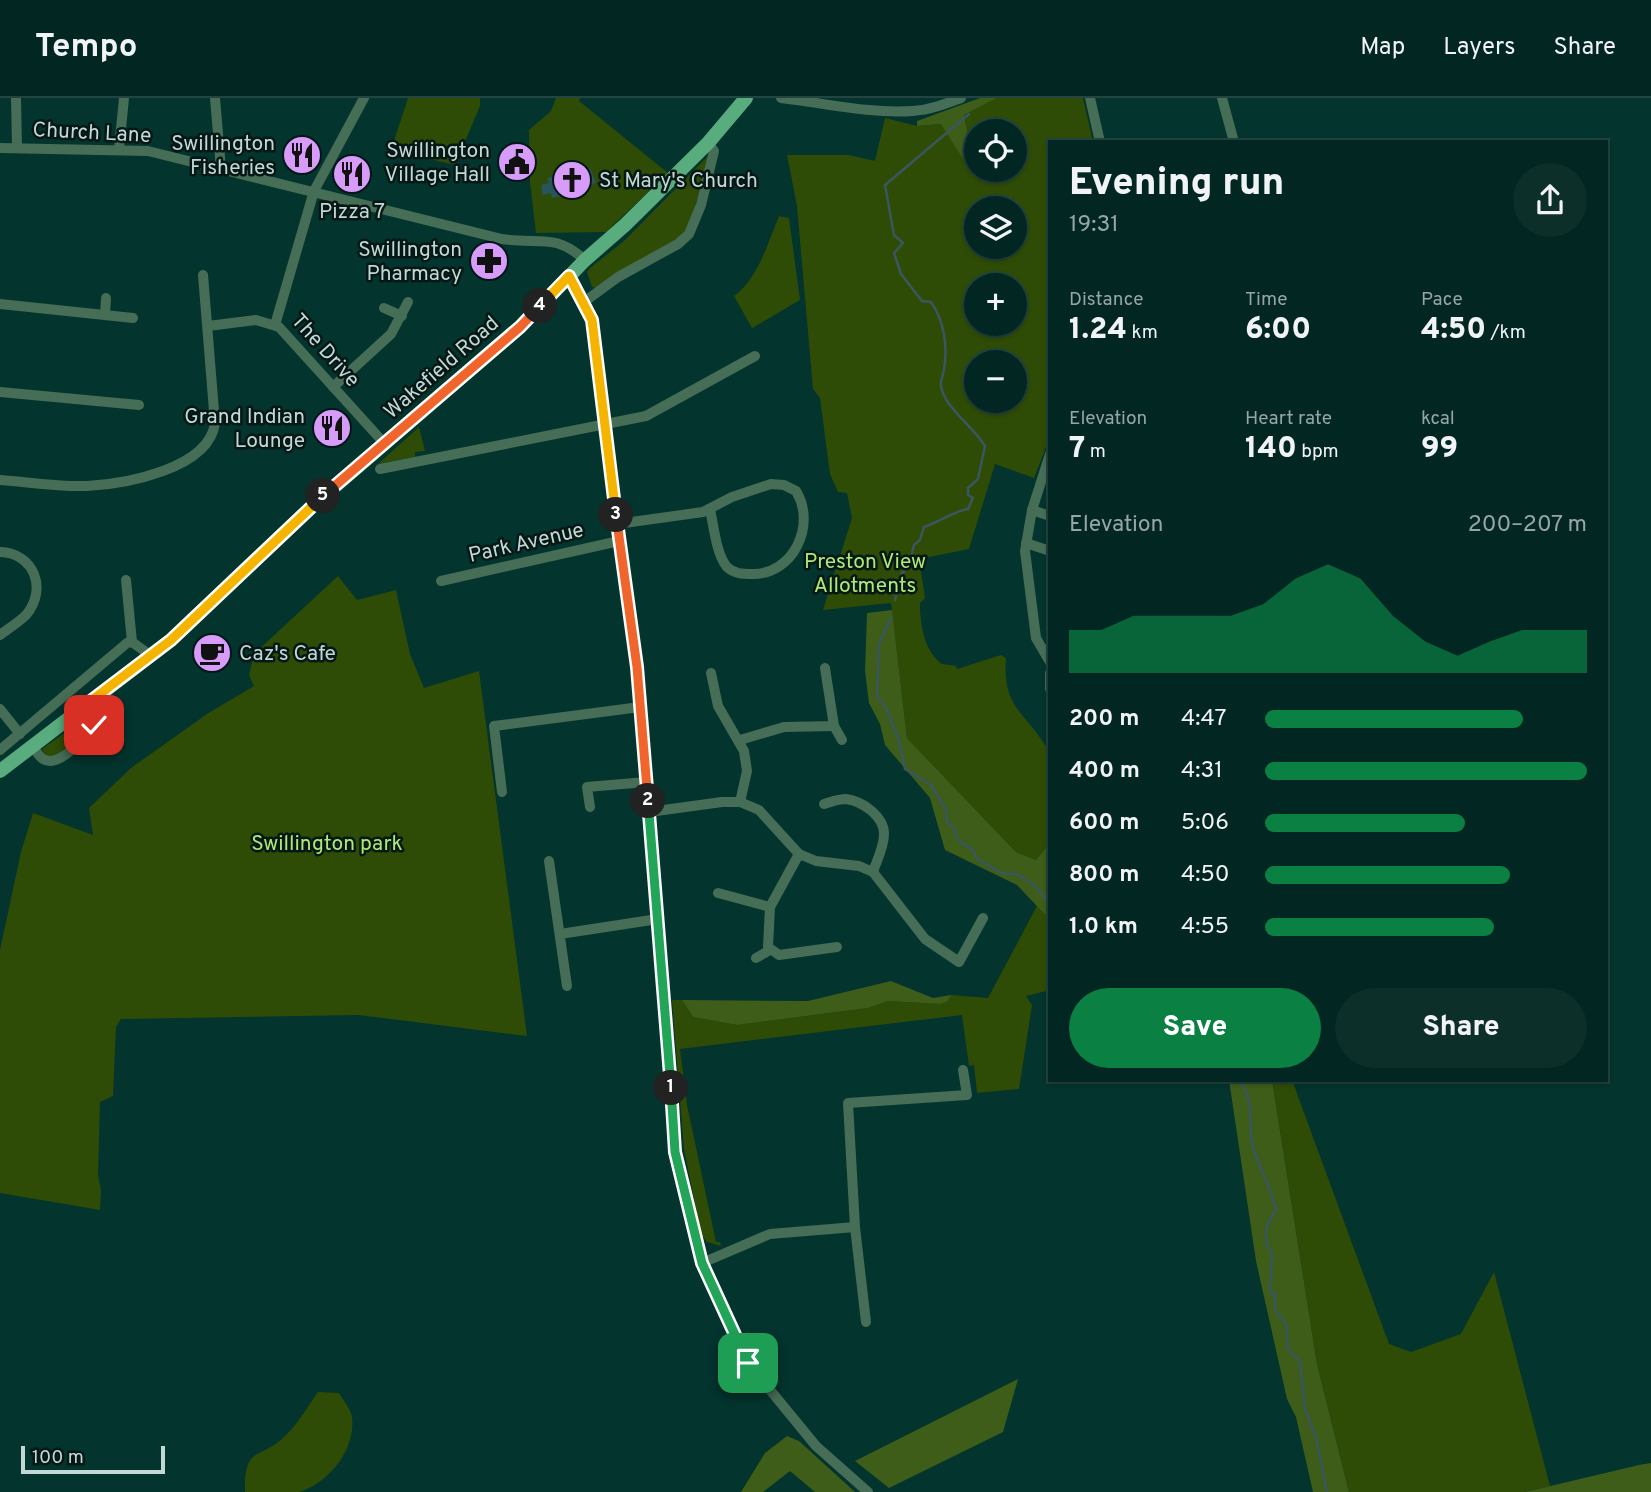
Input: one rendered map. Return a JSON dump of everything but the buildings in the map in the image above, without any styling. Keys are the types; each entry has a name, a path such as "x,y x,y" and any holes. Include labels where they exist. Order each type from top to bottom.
{"main road":[{"name":"Wakefield Road","path":"0,771 199,615 368,468 384,443 520,327 585,260 625,225 708,143 746,98"}],"street":[{"path":"16,98 17,148"},
{"path":"119,149 124,98"},
{"path":"215,98 220,169"},
{"name":"The Drive","path":"364,98 314,191 275,325 286,332 384,443"},
{"path":"781,98 887,111 938,107 961,98"},
{"path":"1090,98 1100,140"},
{"path":"1222,98 1233,140"},
{"path":"584,302 618,277 678,244 688,234 701,205 714,151 708,143"},
{"name":"Church Lane","path":"0,148 148,151 502,239 553,241 570,247 585,260"},
{"path":"0,480 53,485 102,485 146,476 192,457 209,442 215,423 204,275"},
{"path":"569,276 592,320 640,707 675,1152 702,1263 748,1363 816,1446 869,1492"},
{"path":"105,314 106,299"},
{"path":"333,387 391,334 408,302"},
{"path":"0,304 133,318"},
{"path":"384,308 402,316"},
{"path":"208,326 256,320 275,325"},
{"path":"368,468 646,416 755,356"},
{"path":"107,401 108,388"},
{"path":"0,392 139,405"},
{"path":"1048,460 1032,510 1026,543 1036,638 1048,659"},
{"path":"617,524 710,510 732,497 771,484 790,487 799,496 803,509 802,530 795,551 786,564 772,572 745,574 733,571 723,561 710,510"},
{"path":"1032,510 1048,515"},
{"name":"Park Avenue","path":"441,582 619,541"},
{"path":"1026,543 1048,550"},
{"path":"0,552 17,555 27,561 37,581 36,594 26,615 0,635"},
{"path":"125,580 132,642 150,655"},
{"path":"0,750 127,643 132,642"},
{"path":"825,668 834,726 842,740"},
{"path":"711,673 718,706 740,740 747,771 740,802"},
{"path":"32,746 42,758 50,761 59,759 94,727 94,720 84,706"},
{"path":"502,792 494,726 640,707"},
{"path":"0,709 20,734"},
{"path":"740,740 784,727 834,726"},
{"path":"590,807 587,787 646,782"},
{"path":"824,804 852,800 875,813 880,819 884,836 873,872"},
{"path":"649,812 740,802 765,816 799,854 816,861 859,866 873,872 925,939 958,965 983,918"},
{"path":"770,950 770,907 799,854"},
{"path":"549,861 567,986"},
{"path":"718,893 770,907"},
{"path":"560,934 658,919"},
{"path":"770,950 779,956 837,947"},
{"path":"756,958 770,950"},
{"path":"866,1322 855,1227 848,1103 967,1095 963,1070"},
{"path":"702,1263 770,1234 855,1227"}],"green space":[{"path":"408,98 480,98 480,106 455,165 391,150"},
{"path":"556,98 580,98 579,101 668,173 606,232 536,233 530,182 529,130 551,111"},
{"path":"980,98 997,98 964,115 963,159 941,124 917,126 917,121"},
{"name":"Preston View Allotments","path":"997,98 1083,98 1093,140 1048,140 1048,442 1034,478 995,464 969,549 919,559 925,598 920,603 921,620 931,652 942,664 956,666 957,669 1001,655 1006,658 1008,689 1012,700 1048,750 1048,845 1036,860 1016,852 907,738 891,603 823,610 852,518 847,493 838,492 830,474 820,398 813,389 797,206 787,155 849,155 875,161 885,118 917,126 941,124 964,142 964,182 1027,182 1027,119 965,119 964,115"},
{"path":"709,155 691,221 681,237 611,276 596,288 592,287 587,272 590,268 624,241"},
{"path":"779,216 789,218 800,300 752,328 734,296 756,270"},
{"path":"419,427 425,451 415,452 415,457 378,464"},
{"name":"Swillington park","path":"338,576 357,600 396,590 410,654 424,688 479,671 527,1036 359,1015 121,1019 116,1027 113,1096 100,1102 100,1210 0,1193 0,950 21,852 33,813 93,835 89,808 131,768 207,714 254,686 249,675 254,654"},
{"path":"892,610 907,738 1016,852 1036,860 1048,845 1048,918 1017,885 945,850 930,798 885,745 880,724 869,703 865,671 867,613"},
{"path":"87,717 89,726 55,757 47,757 42,749"},
{"path":"1037,906 1048,918 1048,990 1026,996 1032,1005 1019,1089 977,1093 974,1065 969,1066 962,1015 680,1049 687,1105 716,1242 720,1242 721,1246 707,1242 701,1234 684,1149 672,1000 682,1000 693,1017 737,1025 868,1008 888,1001 941,1004 948,1001 951,995 988,998"},
{"path":"891,981 933,998 951,995 948,1001 941,1004 888,1001 868,1008 737,1025 693,1017 682,1000 808,1001"},
{"path":"1229,1082 1272,1082 1317,1364 1349,1492 1313,1492 1296,1417 1287,1399 1256,1261"},
{"path":"1272,1082 1293,1082 1389,1344 1411,1352 1461,1334 1494,1272 1550,1486 1525,1492 1349,1492 1317,1364"},
{"path":"1018,1379 1003,1432 889,1488 855,1461"},
{"path":"318,1392 339,1393 351,1414 350,1441 338,1463 320,1481 299,1492 245,1492 245,1477 251,1460 290,1431"},
{"path":"787,1436 799,1441 855,1492 815,1492 790,1471 763,1492 741,1492 765,1453"},
{"path":"1651,1463 1651,1492 1525,1492 1639,1465"}],"waterway":[{"path":"895,600 902,573 909,567 914,545 920,540 924,527 968,509 973,498 968,495 968,488 978,479 985,446 952,408 943,393 941,383 945,352 942,325 931,302 922,301 901,274 894,253 903,243 894,235 885,185 969,114"},
{"path":"891,618 879,644 877,696 887,710 898,738 905,769 931,785 947,811 946,821 954,828 957,839 973,850 977,859 1002,873 1017,874 1034,885 1048,902"},
{"path":"1239,1082 1249,1102 1253,1148 1276,1210 1267,1225 1266,1242 1272,1254 1270,1292 1275,1294 1275,1310 1286,1323 1288,1349 1300,1362 1305,1409 1316,1438 1327,1492"}],"place":[{"name":"Swillington Fisheries","path":"302,155"},
{"name":"Swillington Village Hall","path":"517,162"},
{"name":"Pizza 7","path":"352,174"},
{"name":"St Mary's Church","path":"572,180"},
{"name":"Swillington Pharmacy","path":"489,261"},
{"name":"Grand Indian Lounge","path":"332,428"},
{"name":"Caz's Cafe","path":"212,653"}],"route":[{"path":"94,725 94,720 84,706 171,640 319,499 520,327 569,276 592,320 621,560 637,667 675,1152 702,1263 748,1363"}]}
